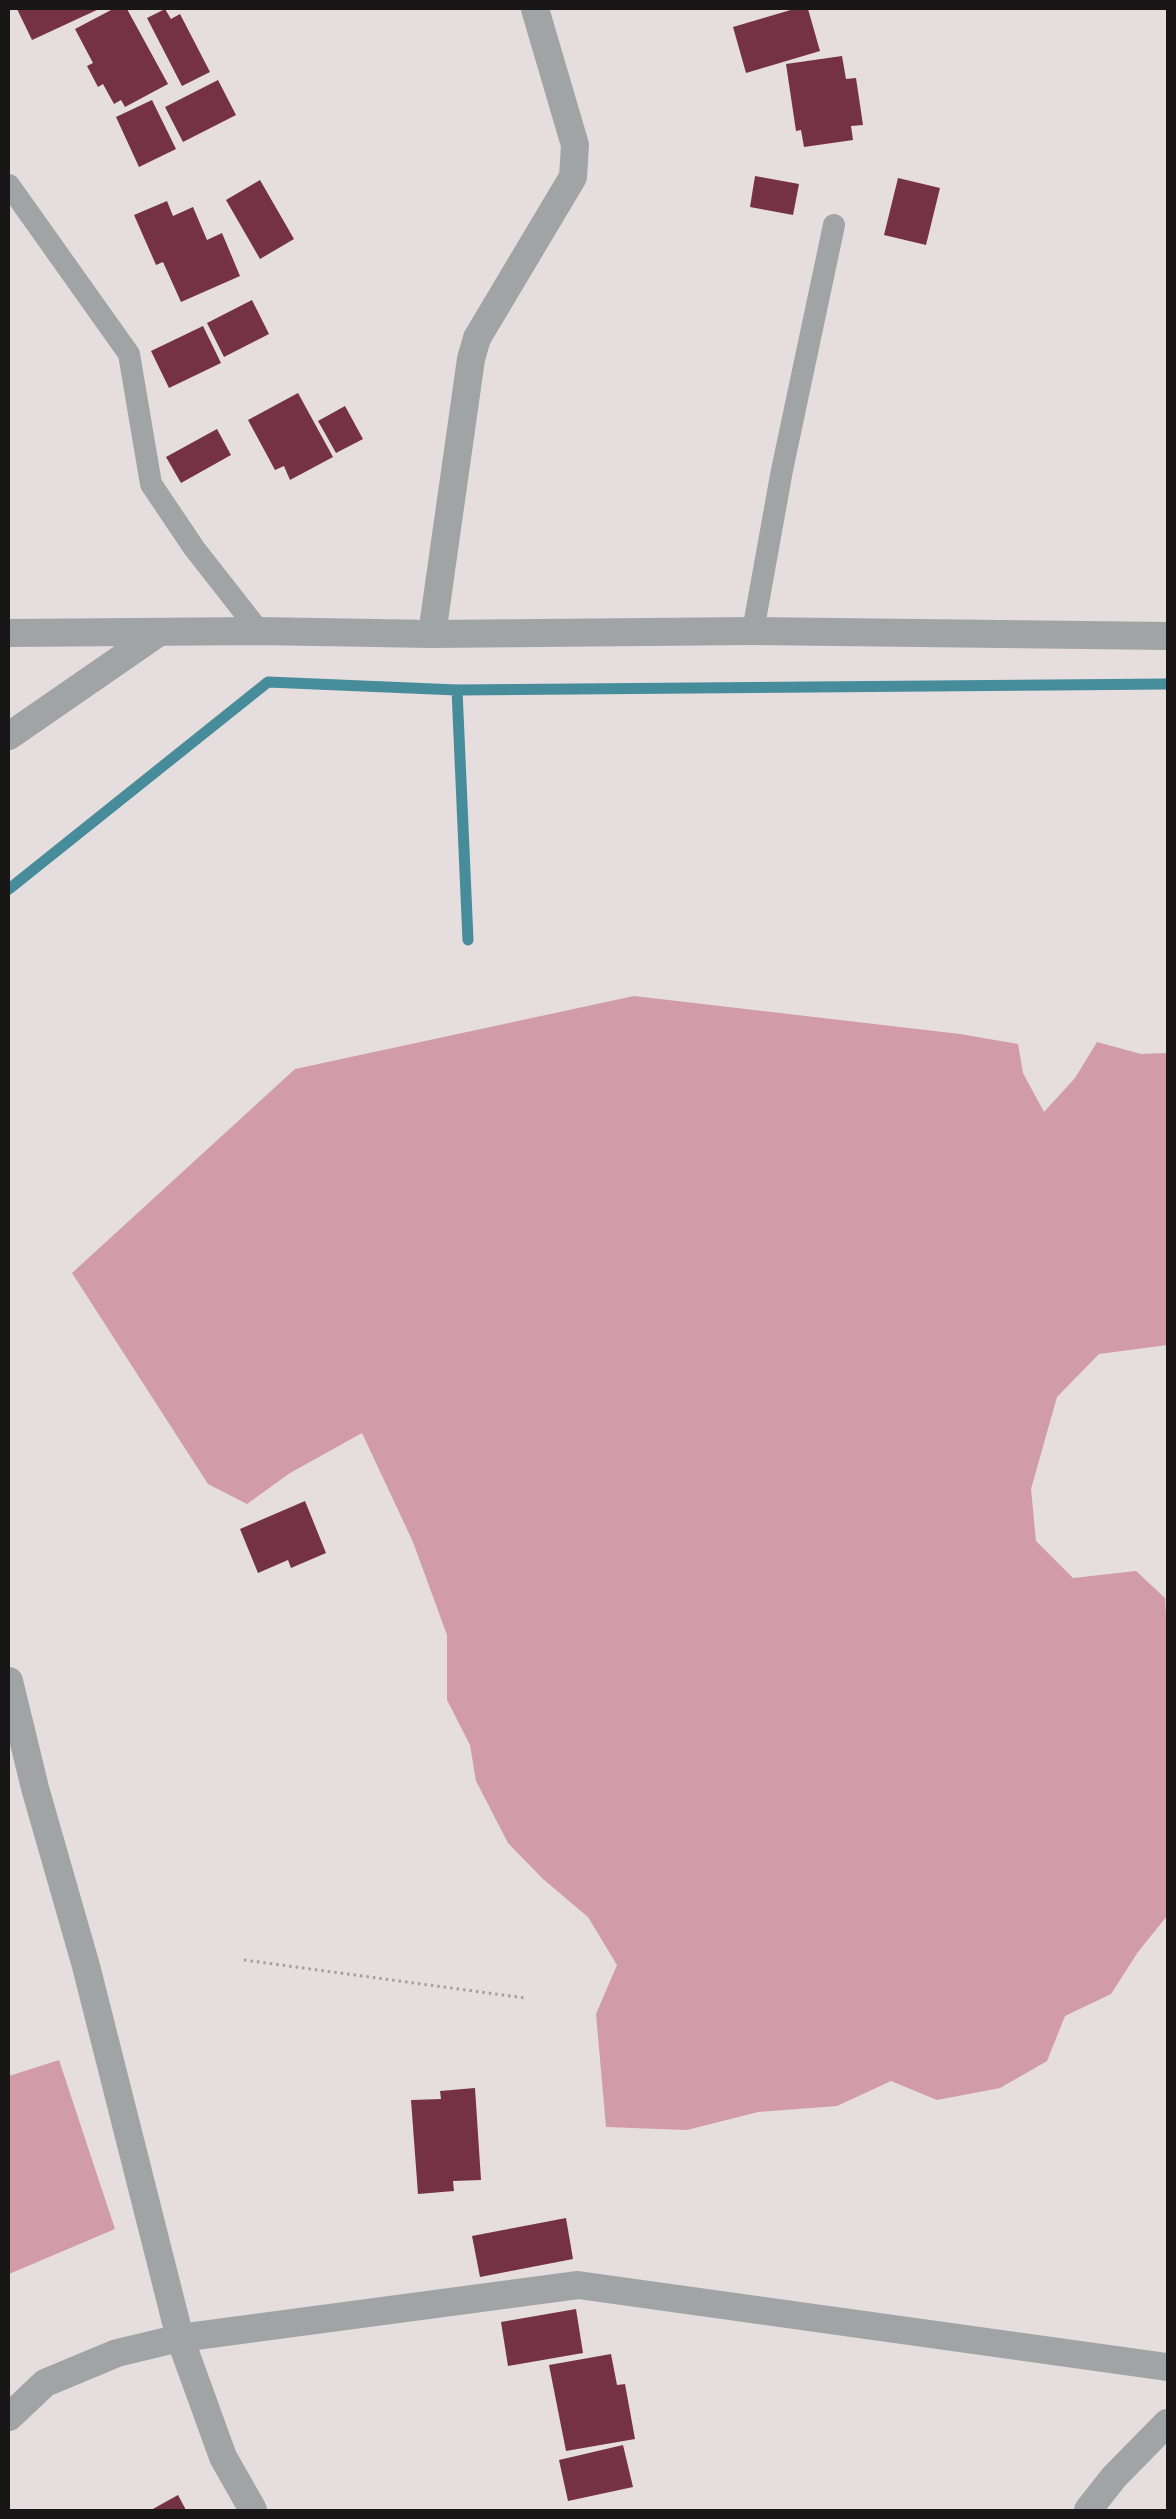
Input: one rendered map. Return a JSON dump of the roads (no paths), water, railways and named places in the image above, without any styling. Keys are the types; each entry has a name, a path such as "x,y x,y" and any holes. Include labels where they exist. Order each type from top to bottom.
{"street":[{"path":"432,634 471,359 477,338 573,177 575,144 535,9"},
{"path":"9,633 259,631 432,634 753,632 1167,636"},
{"path":"9,736 158,633"},
{"path":"9,1682 35,1788 86,1966 180,2338 223,2457 253,2510"},
{"path":"9,2417 45,2383 117,2353 180,2338 578,2285 1167,2367"},
{"path":"1088,2510 1114,2477 1167,2423"}],"lane":[{"path":"9,185 129,354 151,484 194,548 259,631"},
{"path":"753,632 782,470 834,225"}],"waterway":[{"path":"9,889 268,682 457,690 468,940"},
{"path":"457,690 1167,684"}]}
